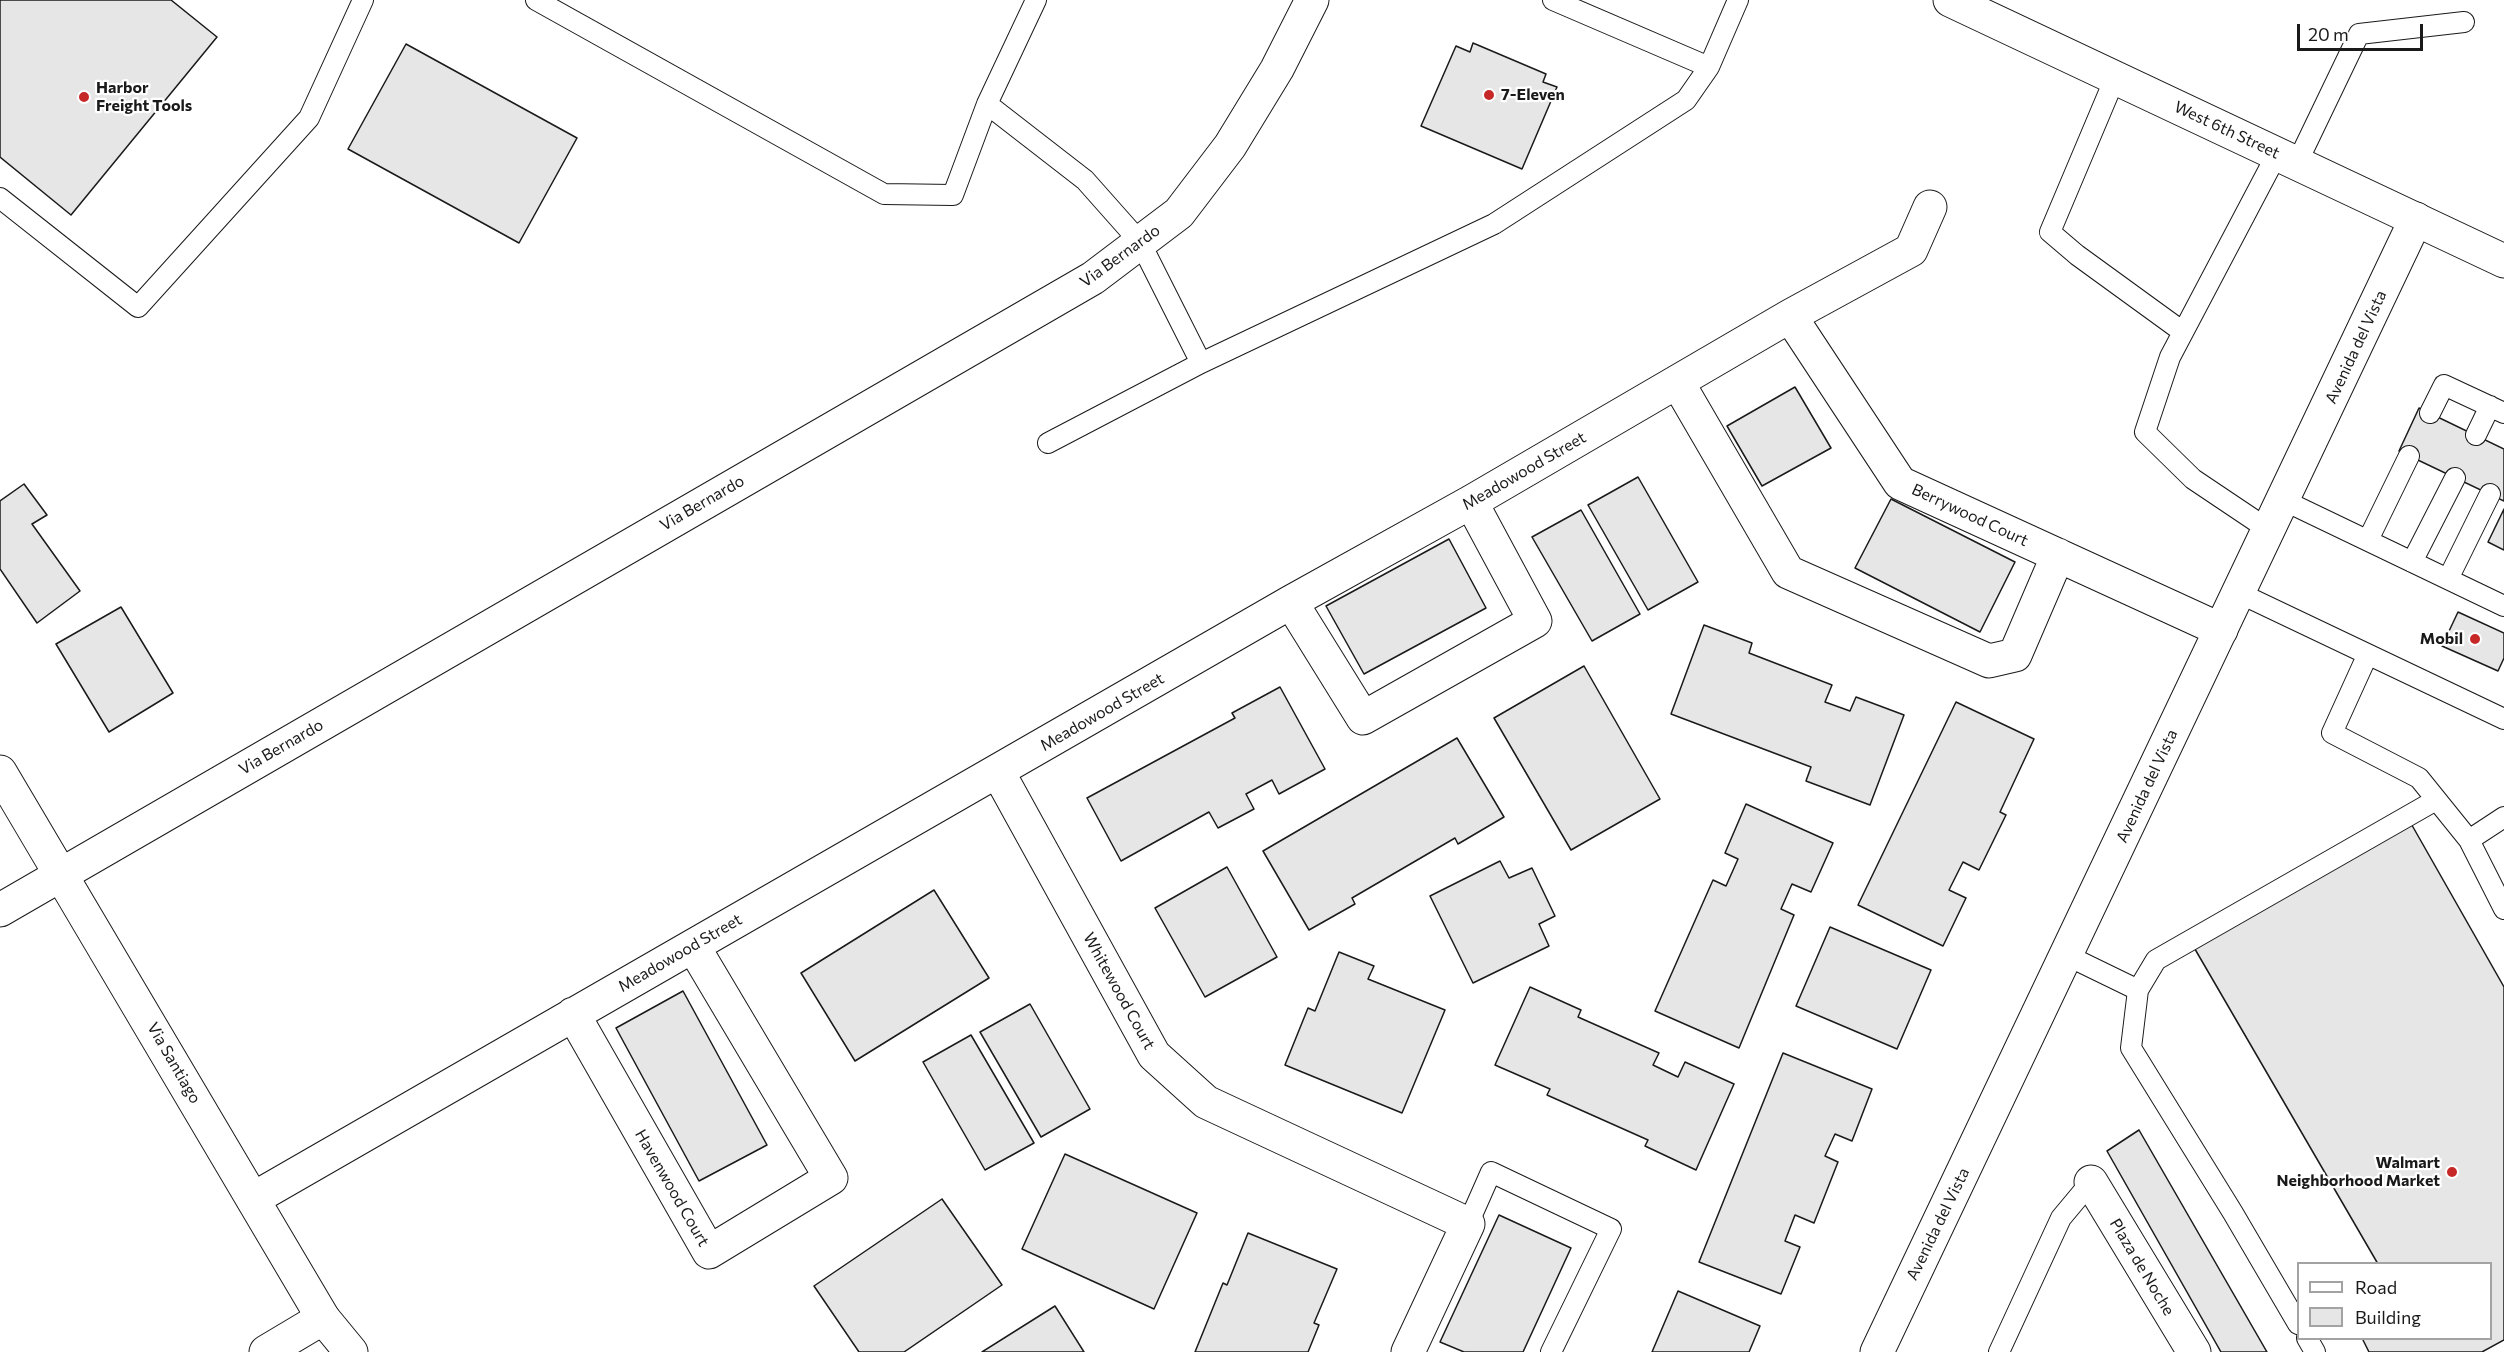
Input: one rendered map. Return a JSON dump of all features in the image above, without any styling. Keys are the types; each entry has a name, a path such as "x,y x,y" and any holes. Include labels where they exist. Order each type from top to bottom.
{"street":[{"name":"Via Bernardo","path":"0,910 1093,278 1179,213 1230,146 1277,69 1312,0"},
{"name":"West 6th Street","path":"1950,0 2504,261"},
{"name":"Meadowood Street","path":"254,1199 1291,602 1471,502 1790,316 1911,250 1930,207"},
{"name":"Avenida del Vista","path":"1877,1352 2416,219"},
{"name":"Berrywood Court","path":"1790,316 1900,483 2221,630"},
{"path":"1678,383 1788,572 1989,661 2015,655 2058,555"},
{"path":"1291,602 1363,718 1535,621 1471,502"},
{"name":"Via Santiago","path":"0,772 323,1318 351,1352"},
{"name":"Whitewood Court","path":"998,772 1154,1054 1206,1102 1468,1224"},
{"name":"Havenwood Court","path":"573,1014 709,1252 831,1178 693,946"},
{"name":"Plaza de Noche","path":"2091,1182 2194,1352"},
{"path":"1408,1352 1468,1224"},
{"path":"266,1352 323,1318"}],"lane":[{"path":"0,198 138,307 309,118 363,0"},
{"path":"536,0 884,194 953,195 987,104 1036,0"},
{"path":"1553,0 1709,67"},
{"path":"1048,443 1201,363 1494,224 1686,100 1709,67 1738,0"},
{"path":"2269,530 2193,479 2145,432 2170,357 2359,34 2464,22"},
{"path":"2115,78 2050,232 2077,255 2183,332"},
{"path":"987,104 1085,180 1140,242 1201,363"},
{"path":"2430,413 2445,385 2497,409 2476,435"},
{"path":"2367,540 2409,456"},
{"path":"2412,562 2455,478"},
{"path":"2448,579 2490,494"},
{"path":"2283,500 2504,606"},
{"path":"2239,593 2367,656 2504,719"},
{"path":"2367,656 2332,733 2419,778 2469,840 2504,909"},
{"path":"2297,1322 2233,1213 2131,1048 2138,990 2156,960 2436,800"},
{"path":"2469,840 2504,817"},
{"path":"2066,956 2138,990"},
{"path":"1468,1224 1491,1172 1611,1229 1551,1352"},
{"path":"1999,1352 2061,1218 2091,1182"}],"building":[{"name":"Harbor Freight Tools","path":"0,0 171,0 217,37 71,215 0,157"},
{"path":"1473,43 1546,74 1543,82 1557,87 1522,169 1421,126 1456,46 1470,52"},
{"path":"406,44 577,138 519,243 348,149"},
{"path":"1795,387 1831,448 1762,486 1727,426"},
{"path":"2419,408 2504,449 2504,501 2399,451"},
{"path":"1638,477 1698,582 1648,610 1588,505"},
{"path":"24,484 47,515 32,524 80,591 37,623 0,569 0,501"},
{"path":"1891,499 2015,562 1980,632 1855,568"},
{"path":"2504,509 2504,550 2488,542"},
{"path":"1581,510 1640,614 1592,641 1532,537"},
{"path":"1449,539 1486,608 1364,674 1326,606"},
{"path":"121,607 173,693 109,732 56,644"},
{"name":"Mobil","path":"2458,612 2504,633 2504,658 2498,671 2442,646"},
{"path":"1704,625 1752,643 1749,653 1832,685 1825,702 1850,711 1856,697 1904,715 1870,805 1806,781 1811,767 1671,714"},
{"path":"1584,666 1660,799 1571,850 1494,718"},
{"path":"1280,687 1325,769 1279,794 1272,780 1246,794 1254,809 1218,828 1209,812 1121,861 1087,798 1235,718 1232,713"},
{"path":"1956,702 2034,739 2000,812 2006,815 1979,870 1963,862 1949,890 1966,898 1943,946 1858,905"},
{"path":"1457,738 1504,817 1458,844 1455,838 1352,898 1355,904 1309,930 1263,851"},
{"path":"1746,804 1833,843 1811,892 1792,884 1781,909 1794,915 1739,1048 1655,1011 1713,880 1726,886 1738,859 1725,853"},
{"path":"2409,820 2504,987 2504,1340 2482,1352 2369,1352 2363,1340 2492,1340 2492,1262 2377,1262 2192,944"},
{"path":"1500,861 1509,878 1532,868 1555,916 1539,924 1549,946 1473,983 1430,896"},
{"path":"1227,867 1277,957 1205,997 1155,908"},
{"path":"934,890 989,978 855,1061 801,973"},
{"path":"1830,927 1931,970 1897,1049 1796,1006"},
{"path":"1339,952 1374,966 1368,979 1445,1010 1402,1113 1285,1065 1308,1008 1315,1011"},
{"path":"1530,987 1581,1010 1578,1017 1659,1053 1653,1065 1678,1077 1685,1062 1734,1084 1696,1170 1645,1146 1648,1140 1547,1095 1550,1089 1495,1065"},
{"path":"683,991 767,1145 699,1181 616,1028"},
{"path":"1030,1004 1090,1109 1041,1137 980,1032"},
{"path":"971,1035 1034,1143 985,1170 923,1062"},
{"path":"1783,1053 1872,1089 1852,1141 1835,1134 1825,1156 1838,1162 1814,1223 1795,1215 1785,1241 1800,1247 1781,1294 1699,1262"},
{"path":"2139,1130 2267,1352 2221,1352 2107,1151"},
{"path":"1065,1154 1197,1213 1154,1309 1022,1249"},
{"path":"942,1199 1002,1285 904,1352 859,1352 814,1286"},
{"path":"1499,1215 1571,1248 1523,1352 1464,1352 1440,1342"},
{"path":"1248,1233 1337,1269 1314,1323 1319,1325 1308,1352 1195,1352 1223,1283 1227,1285"},
{"path":"1678,1291 1760,1326 1749,1352 1652,1352"},
{"path":"1055,1306 1084,1352 982,1352"}],"place":[{"name":"7-Eleven","path":"1489,95"},
{"name":"Harbor Freight Tools","path":"84,97"},
{"name":"Mobil","path":"2475,639"},
{"name":"Walmart Neighborhood Market","path":"2452,1172"}]}
